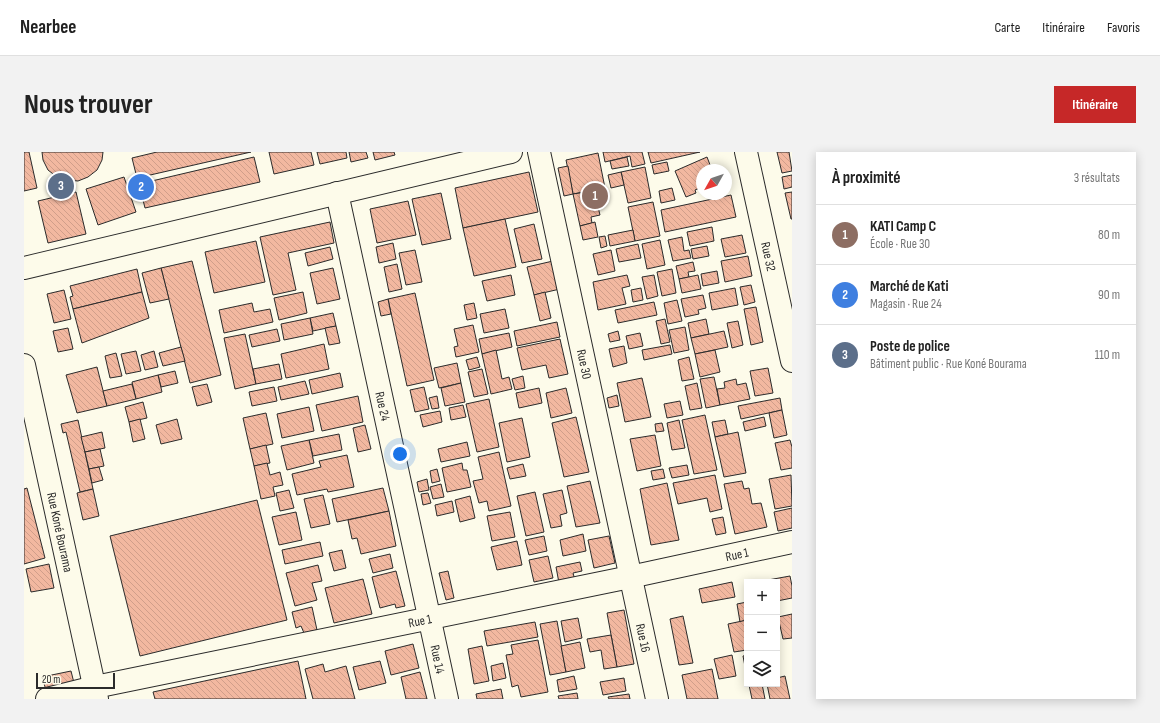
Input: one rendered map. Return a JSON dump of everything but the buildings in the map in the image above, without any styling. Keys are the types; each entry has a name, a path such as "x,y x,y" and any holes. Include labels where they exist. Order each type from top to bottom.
{"main road":[{"path":"24,268 511,152"},
{"name":"Rue 30","path":"538,152 630,577"},
{"name":"Rue 32","path":"746,152 792,361"},
{"name":"Rue 24","path":"337,193 430,618"},
{"name":"Rue Koné Bourama","path":"24,365 96,693"},
{"name":"Rue 1","path":"47,699 96,693 430,618 792,542"},
{"name":"Rue 16","path":"630,577 657,699"},
{"name":"Rue 14","path":"430,618 447,699"}],"place":[{"name":"Poste de police","path":"61,186"},
{"name":"Marché de Kati","path":"141,187"},
{"name":"KATI Camp C","path":"595,196"}]}
